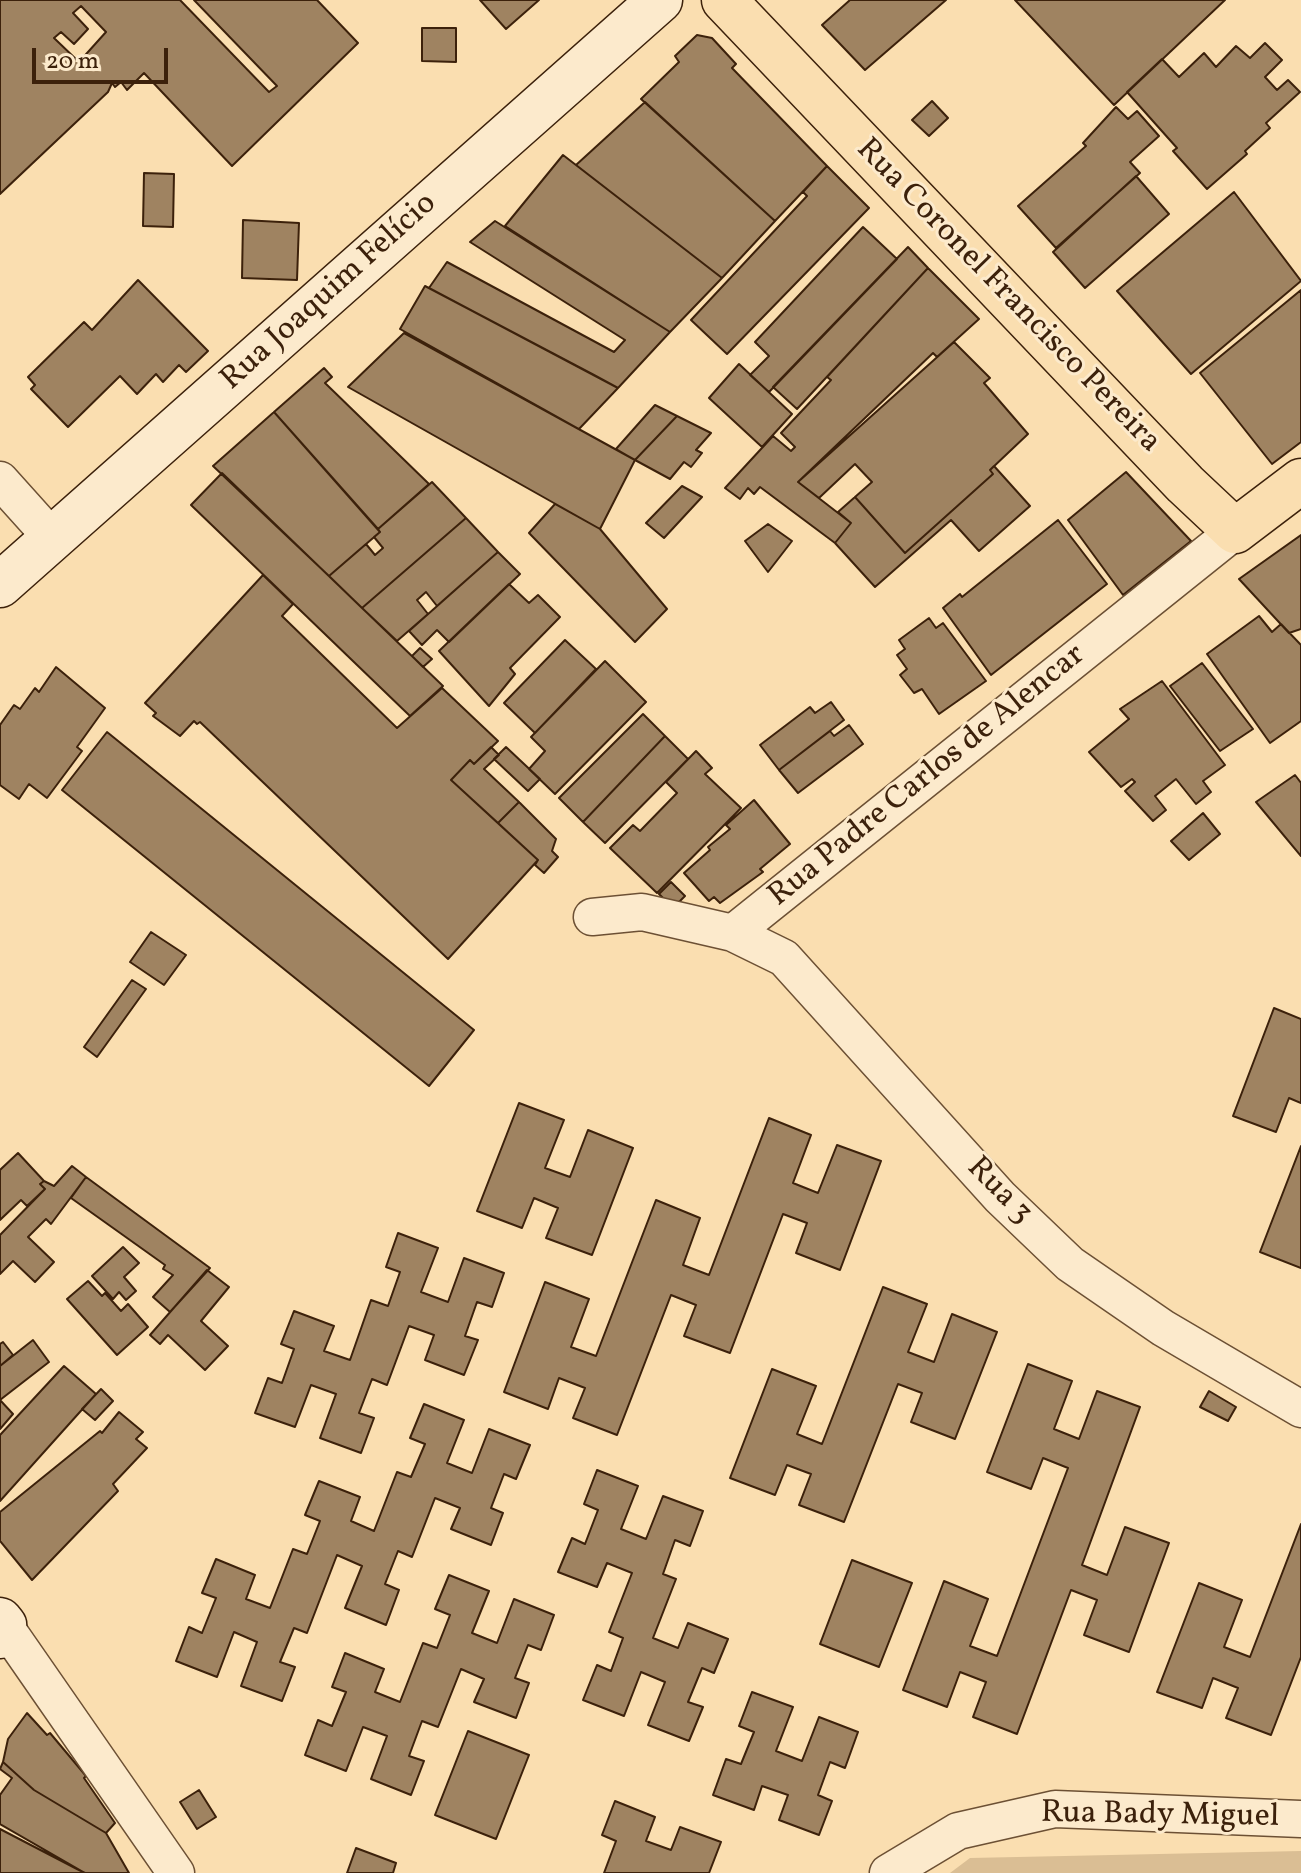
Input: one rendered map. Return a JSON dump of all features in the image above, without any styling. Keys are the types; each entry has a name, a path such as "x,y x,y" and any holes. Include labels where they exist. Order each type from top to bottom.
{"main road":[{"name":"Rua Joaquim Felício","path":"0,585 660,0"},
{"name":"Rua Coronel Francisco Pereira","path":"724,0 1185,484 1235,531"},
{"path":"1235,531 1301,481"}],"street":[{"path":"0,480 53,539"},
{"name":"Rua Padre Carlos de Alencar","path":"733,933 1235,531"},
{"path":"592,917 642,912 733,933"},
{"name":"Rua 3","path":"733,933 784,958 1000,1197 1070,1264 1163,1328 1301,1409"},
{"path":"1,1627 176,1873"},
{"name":"Rua Bady Miguel","path":"888,1873 958,1831 995,1820 1055,1809 1301,1819"}],"shaded area":[{"path":"1301,1851 1301,1873 950,1873 970,1858"}],"building":[{"path":"0,0 180,0 269,92 277,86 194,0 317,0 358,43 232,166 144,73 127,90 121,82 115,87 112,83 108,92 0,194","holes":["81,6 106,32 79,62 54,38 61,32 74,44 88,29 73,13"]},
{"path":"480,0 539,0 506,29"},
{"path":"850,0 946,0 865,70 822,25"},
{"path":"1015,0 1225,0 1114,105"},
{"path":"422,28 456,28 456,62 422,61"},
{"path":"697,35 712,38 736,64 732,68 827,166 775,221 641,99 679,62 675,56"},
{"path":"1265,43 1282,60 1265,77 1277,90 1288,80 1300,92 1266,123 1270,128 1245,151 1247,154 1207,189 1173,151 1177,148 1127,92 1162,59 1179,77 1204,53 1216,67 1236,46 1250,58"},
{"path":"932,101 948,118 929,136 912,120"},
{"path":"645,102 775,221 722,278 576,165"},
{"path":"1116,107 1128,119 1137,111 1159,136 1130,162 1140,173 1056,248 1018,206 1086,146 1083,143"},
{"path":"563,155 722,278 670,332 505,226"},
{"path":"827,166 869,208 727,354 691,320 807,196 803,192"},
{"path":"144,173 174,174 173,227 143,226"},
{"path":"1136,176 1169,214 1085,288 1053,252"},
{"path":"1234,192 1301,281 1191,374 1117,291"},
{"path":"243,220 299,223 297,280 242,278"},
{"path":"495,221 670,332 618,388 429,288 447,262 614,352 625,340 470,242"},
{"path":"863,227 897,259 769,392 750,375 769,356 755,342"},
{"path":"908,247 928,268 797,409 773,387"},
{"path":"928,268 979,319 937,357 933,353 798,482 851,523 835,543 760,487 754,494 748,488 740,499 725,488 773,436 791,451 795,447 781,433 831,380 827,377"},
{"path":"138,280 208,351 186,372 179,365 163,382 156,374 137,394 120,376 68,427 31,389 35,385 28,377 84,322 92,330"},
{"path":"425,286 618,388 579,429 400,329"},
{"path":"1301,290 1301,442 1272,464 1200,373"},
{"path":"404,333 635,460 600,529 348,387"},
{"path":"954,342 990,378 984,383 1028,434 990,470 993,474 905,553 855,497 872,482 855,464 819,498 798,482"},
{"path":"739,364 792,414 762,447 709,398"},
{"path":"324,368 332,377 325,383 429,484 378,529 274,412"},
{"path":"655,405 677,416 635,460 616,449"},
{"path":"274,412 380,532 329,576 213,466"},
{"path":"677,416 711,433 696,450 702,453 691,467 684,462 670,479 635,460"},
{"path":"994,466 1030,506 979,551 951,520 875,587 835,543 851,523 838,512 855,497 905,553 993,474 990,470"},
{"path":"1126,472 1191,541 1123,595 1068,520"},
{"path":"222,473 443,686 410,716 191,505"},
{"path":"432,482 466,518 362,608 329,576 366,544 375,555 383,548 374,537 380,532 378,529"},
{"path":"682,486 702,497 664,538 646,523"},
{"path":"555,504 600,529 667,609 635,642 529,533"},
{"path":"466,518 498,552 437,606 426,592 417,600 428,614 397,641 362,608"},
{"path":"1058,520 1107,584 991,675 943,608 960,594 962,597"},
{"path":"768,524 792,541 768,572 745,541"},
{"path":"1301,535 1301,629 1289,633 1239,579"},
{"path":"498,552 520,574 449,642 437,630 422,645 409,631"},
{"path":"263,575 293,604 282,616 397,728 442,688 498,741 474,764 470,760 451,780 538,860 448,959 200,722 197,724 194,721 180,736 153,716 156,713 145,703"},
{"path":"509,584 529,603 538,595 560,617 510,668 515,674 489,706 439,651"},
{"path":"1259,616 1272,632 1281,624 1301,645 1301,721 1270,743 1207,654"},
{"path":"929,618 936,628 943,623 986,681 939,714 922,689 914,693 900,675 907,669 897,655 905,649 899,640"},
{"path":"565,640 596,669 535,733 504,703"},
{"path":"420,648 432,659 423,667 412,656"},
{"path":"605,661 646,702 555,794 529,769 545,751 531,737"},
{"path":"1202,663 1253,729 1220,751 1170,686"},
{"path":"56,667 105,708 77,747 82,751 47,798 29,784 19,799 0,785 0,725 14,705 20,709 35,688 39,692"},
{"path":"1162,681 1225,765 1203,781 1211,792 1196,804 1176,779 1155,796 1166,810 1153,821 1125,791 1135,782 1132,779 1121,787 1089,752 1129,719 1120,709"},
{"path":"831,702 844,720 779,770 760,745 810,707 815,713"},
{"path":"643,714 665,736 583,822 559,798"},
{"path":"849,725 863,744 798,793 779,770 830,731 834,736"},
{"path":"107,732 474,1030 429,1086 62,790"},
{"path":"665,736 688,759 605,843 583,822"},
{"path":"491,747 499,755 484,769 519,802 498,823 451,780 470,760 474,764"},
{"path":"506,747 540,779 528,791 494,759"},
{"path":"696,751 712,768 705,774 741,808 657,893 610,848 633,825 640,831 677,793 666,782"},
{"path":"1295,775 1301,783 1301,856 1256,802"},
{"path":"754,800 790,844 760,869 763,872 720,903 714,897 709,901 684,873 730,829 726,825"},
{"path":"519,802 556,839 552,851 558,857 544,873 535,865 538,860 498,823"},
{"path":"1203,813 1220,834 1189,860 1171,841"},
{"path":"671,882 685,896 673,908 659,894"},
{"path":"151,932 186,955 164,985 130,962"},
{"path":"132,980 146,989 97,1057 84,1047"},
{"path":"1274,1008 1301,1019 1301,1103 1289,1098 1276,1132 1233,1116"},
{"path":"519,1103 564,1120 545,1168 570,1177 588,1130 633,1148 592,1255 546,1238 558,1208 534,1198 522,1228 477,1211"},
{"path":"769,1118 811,1135 793,1183 818,1193 837,1145 881,1161 840,1270 796,1253 807,1223 783,1214 730,1353 684,1336 696,1305 671,1295 617,1435 573,1418 585,1388 559,1378 548,1409 504,1392 545,1282 589,1299 571,1347 596,1356 656,1200 700,1218 683,1265 709,1275"},
{"path":"1301,1146 1301,1268 1260,1252"},
{"path":"18,1153 44,1181 40,1184 45,1189 27,1206 21,1200 0,1220 0,1170"},
{"path":"72,1166 86,1177 51,1224 46,1219 28,1237 54,1262 35,1282 13,1261 0,1274 0,1235 45,1189 40,1184 44,1181 54,1186"},
{"path":"86,1177 210,1268 170,1312 153,1297 173,1275 163,1269 165,1265 71,1198"},
{"path":"398,1233 438,1248 421,1292 448,1302 464,1258 504,1273 492,1307 477,1302 465,1336 478,1340 464,1375 425,1360 434,1335 409,1326 387,1385 372,1379 359,1413 374,1418 361,1453 320,1438 336,1394 311,1385 295,1427 255,1413 268,1378 282,1383 294,1349 281,1344 294,1311 334,1326 324,1351 350,1360 371,1300 388,1306 400,1272 386,1267"},
{"path":"123,1247 139,1263 124,1277 136,1291 126,1300 119,1292 113,1299 92,1276"},
{"path":"207,1270 229,1287 201,1321 228,1346 205,1370 168,1335 160,1344 150,1335"},
{"path":"88,1281 102,1296 105,1293 121,1311 128,1304 148,1327 117,1355 67,1299"},
{"path":"883,1287 927,1304 908,1352 934,1362 952,1314 997,1332 955,1439 911,1422 922,1393 898,1384 844,1522 799,1505 811,1474 787,1465 775,1495 730,1478 772,1369 816,1386 797,1434 822,1444"},
{"path":"33,1340 49,1362 0,1400 0,1366"},
{"path":"3,1342 13,1355 0,1366 0,1344"},
{"path":"1028,1364 1072,1381 1054,1429 1079,1439 1097,1391 1140,1407 1082,1565 1107,1575 1125,1527 1169,1543 1129,1652 1084,1635 1097,1600 1071,1590 1017,1734 973,1717 986,1682 960,1672 947,1707 903,1690 944,1581 988,1599 970,1646 997,1656 1068,1468 1043,1458 1031,1489 987,1472"},
{"path":"64,1366 96,1394 0,1501 0,1435"},
{"path":"101,1389 113,1401 95,1420 82,1409"},
{"path":"1209,1391 1236,1407 1228,1421 1200,1407"},
{"path":"0,1400 13,1414 0,1429"},
{"path":"424,1404 464,1420 447,1463 472,1473 489,1429 530,1445 516,1479 504,1474 491,1508 503,1513 491,1545 451,1529 460,1508 435,1498 412,1557 398,1551 385,1584 399,1590 386,1625 345,1608 362,1566 337,1555 307,1633 294,1628 280,1662 295,1667 282,1701 241,1686 257,1642 234,1632 217,1677 176,1661 189,1627 202,1633 216,1598 202,1593 216,1559 255,1575 246,1599 270,1608 293,1549 307,1554 320,1521 305,1515 319,1481 360,1497 351,1521 374,1531 397,1472 411,1477 425,1444 410,1438"},
{"path":"119,1412 143,1432 136,1439 147,1448 113,1484 118,1491 32,1580 0,1541 0,1512 100,1431 102,1433"},
{"path":"597,1470 638,1486 621,1529 646,1539 663,1496 703,1511 690,1546 675,1540 663,1574 676,1579 653,1638 678,1648 688,1623 728,1639 714,1673 702,1668 688,1702 703,1707 689,1741 648,1725 665,1682 641,1672 624,1716 583,1700 597,1665 611,1671 623,1638 609,1632 632,1573 607,1563 597,1587 558,1572 572,1538 585,1544 598,1510 584,1504"},
{"path":"1301,1524 1301,1657 1271,1735 1226,1718 1238,1688 1213,1678 1202,1708 1157,1692 1199,1583 1242,1600 1224,1647 1250,1657"},
{"path":"852,1560 912,1583 879,1667 820,1644"},
{"path":"449,1575 489,1591 472,1633 497,1643 514,1599 554,1615 541,1650 528,1645 515,1678 529,1683 516,1718 474,1702 484,1679 461,1669 438,1727 422,1721 409,1756 424,1761 411,1795 371,1779 387,1736 363,1727 346,1771 305,1755 318,1720 332,1726 346,1692 332,1687 345,1653 384,1669 375,1692 400,1702 423,1643 437,1648 450,1615 435,1609"},
{"path":"752,1692 793,1707 776,1751 802,1761 819,1717 858,1732 845,1768 830,1762 818,1795 832,1801 819,1835 779,1820 788,1795 762,1786 754,1810 713,1795 726,1759 741,1764 754,1732 739,1726"},
{"path":"27,1713 47,1735 50,1733 86,1776 84,1778 115,1823 106,1833 34,1790 3,1762 8,1739"},
{"path":"468,1731 529,1755 496,1839 435,1815"},
{"path":"3,1762 34,1790 106,1833 129,1873 85,1873 0,1824 0,1795 12,1778 0,1769"},
{"path":"199,1790 216,1817 197,1829 180,1802"},
{"path":"615,1801 655,1817 646,1841 671,1850 680,1827 721,1842 709,1873 604,1873 616,1841 602,1835"},
{"path":"0,1829 77,1869 85,1873 0,1873"},
{"path":"356,1848 396,1863 393,1873 347,1873"}]}
